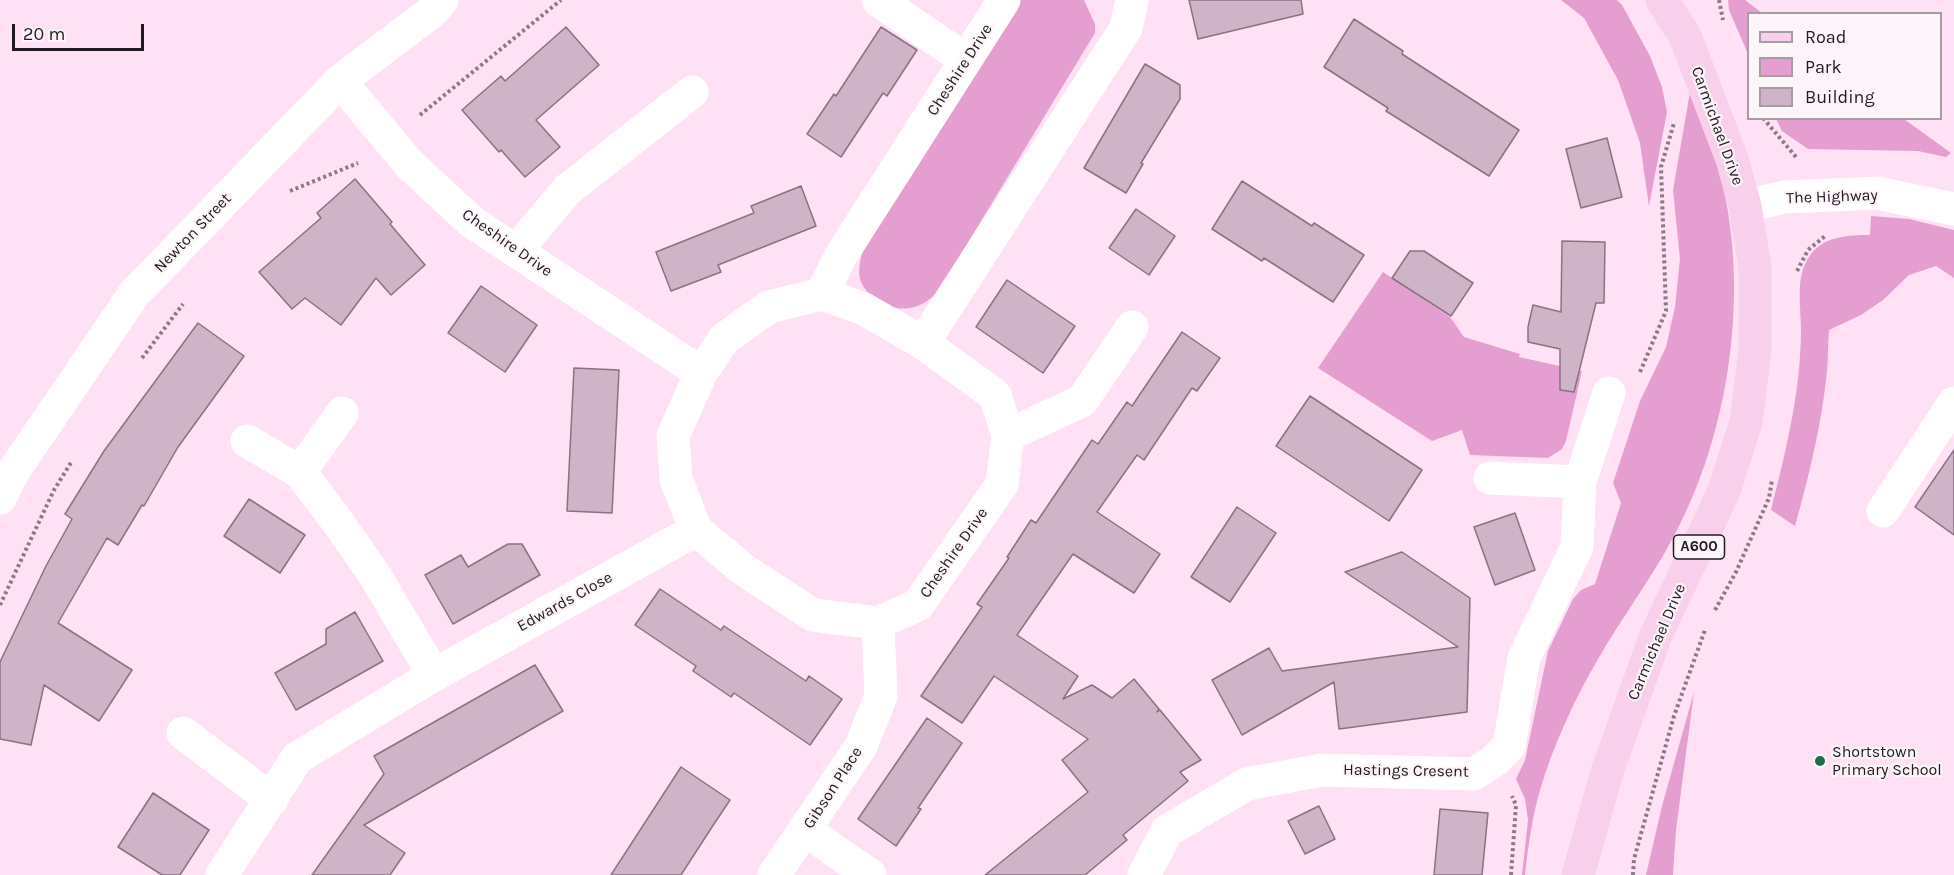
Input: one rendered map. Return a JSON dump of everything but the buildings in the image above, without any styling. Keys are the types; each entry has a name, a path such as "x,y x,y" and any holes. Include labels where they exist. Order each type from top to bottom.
{"main road":[{"name":"Carmichael Drive","path":"1578,875 1606,772 1656,635 1724,491 1746,422 1755,338 1755,268 1745,206 1732,159 1685,36 1662,0"}],"street":[{"path":"878,0 966,60"},
{"name":"Cheshire Drive","path":"878,623 918,605 996,493 1002,484 1008,435 995,396 923,343 864,309 822,294 840,258 1004,0"},
{"path":"923,343 1126,28 1132,0"},
{"name":"Newton Street","path":"0,498 13,472 134,294 340,81 445,3"},
{"name":"Cheshire Drive","path":"340,81 409,164 472,222 701,373"},
{"path":"516,251 567,190 692,92"},
{"name":"The Highway","path":"1745,206 1785,197 1877,193 1954,210"},
{"path":"822,294 769,307 724,339 701,373 673,436 676,479 696,530 744,570 813,615 878,623"},
{"path":"1008,435 1082,401 1132,327"},
{"name":"Hastings Cresent","path":"1144,875 1167,831 1247,784 1322,770 1474,774 1494,761 1509,746 1524,658 1577,547 1580,482 1609,393"},
{"path":"1883,511 1954,403"},
{"path":"300,472 342,413"},
{"path":"247,441 300,472 374,574 434,675"},
{"path":"1490,478 1580,482"},
{"name":"Edwards Close","path":"222,875 297,758 434,675 696,530"},
{"name":"Gibson Place","path":"774,875 861,746 881,696 878,623"},
{"path":"183,733 272,800"},
{"path":"805,830 870,875"}],"path":[{"path":"414,121 561,0"},
{"path":"1609,393 1635,383 1666,311 1660,167 1677,113"},
{"path":"284,194 361,162"},
{"path":"136,366 186,301"},
{"path":"0,605 54,490 78,452"},
{"path":"1494,761 1516,806 1511,875"}],"green space":[{"path":"1020,0 1084,0 1095,24 1095,33 938,292 926,302 914,307 894,308 872,296 860,280 859,267 863,250"},
{"path":"1561,0 1617,0 1650,56 1662,87 1667,112 1649,206 1640,143 1618,80 1584,18"},
{"path":"1728,0 1745,0 1761,12 1747,12 1747,52 1729,10"},
{"path":"1690,92 1716,160 1727,208 1733,259 1734,310 1729,362 1719,414 1705,463 1687,510 1664,554 1592,670 1559,737 1540,790 1525,875 1522,875 1528,820 1525,799 1516,779 1525,760 1548,651 1573,599 1581,590 1595,584 1621,503 1613,483 1640,401 1666,347 1675,307 1680,259 1673,190"},
{"path":"1776,120 1905,120 1951,153 1946,157 1918,151 1808,149 1782,131"},
{"path":"1871,216 1909,219 1954,230 1954,278 1936,266 1909,275 1883,300 1861,315 1829,330 1822,410 1795,526 1771,510 1795,398 1800,352 1802,273 1814,250 1828,241 1844,236 1870,235"},
{"path":"1383,272 1450,317 1464,337 1520,354 1519,357 1582,371 1566,441 1562,449 1548,458 1470,455 1462,430 1432,441 1318,368"},
{"path":"1694,692 1676,830 1673,875 1646,875 1662,806"}],"place":[{"name":"Shortstown Primary School","path":"1820,761"}]}
